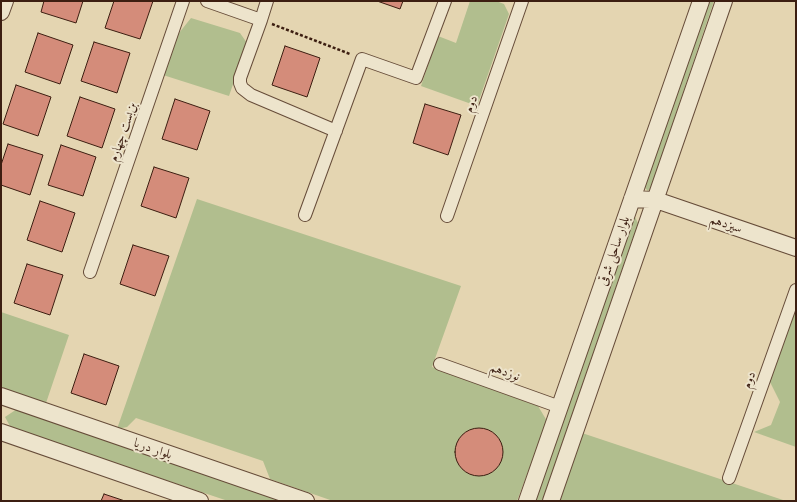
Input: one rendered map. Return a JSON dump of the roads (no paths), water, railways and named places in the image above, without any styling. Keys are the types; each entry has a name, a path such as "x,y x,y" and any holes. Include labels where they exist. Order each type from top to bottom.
{"street":[{"path":"1,12 5,1"},
{"name":"بن‌بست چهارم","path":"90,272 183,1"},
{"path":"206,1 261,20"},
{"path":"267,1 240,78 242,88 251,95 336,131"},
{"path":"305,215 362,59 416,78 445,1"},
{"name":"دوم","path":"447,216 522,1"},
{"name":"بلوار ساحلی شرقی","path":"527,501 701,1"},
{"name":"بلوار ساحلی شرقی","path":"551,501 724,1"},
{"name":"سیزدهم","path":"632,199 656,200 796,248"},
{"name":"دوم","path":"729,478 796,290"},
{"name":"نوزدهم","path":"440,364 560,407"},
{"name":"بلوار دریا","path":"1,396 306,501"},
{"path":"1,432 200,501"}]}
